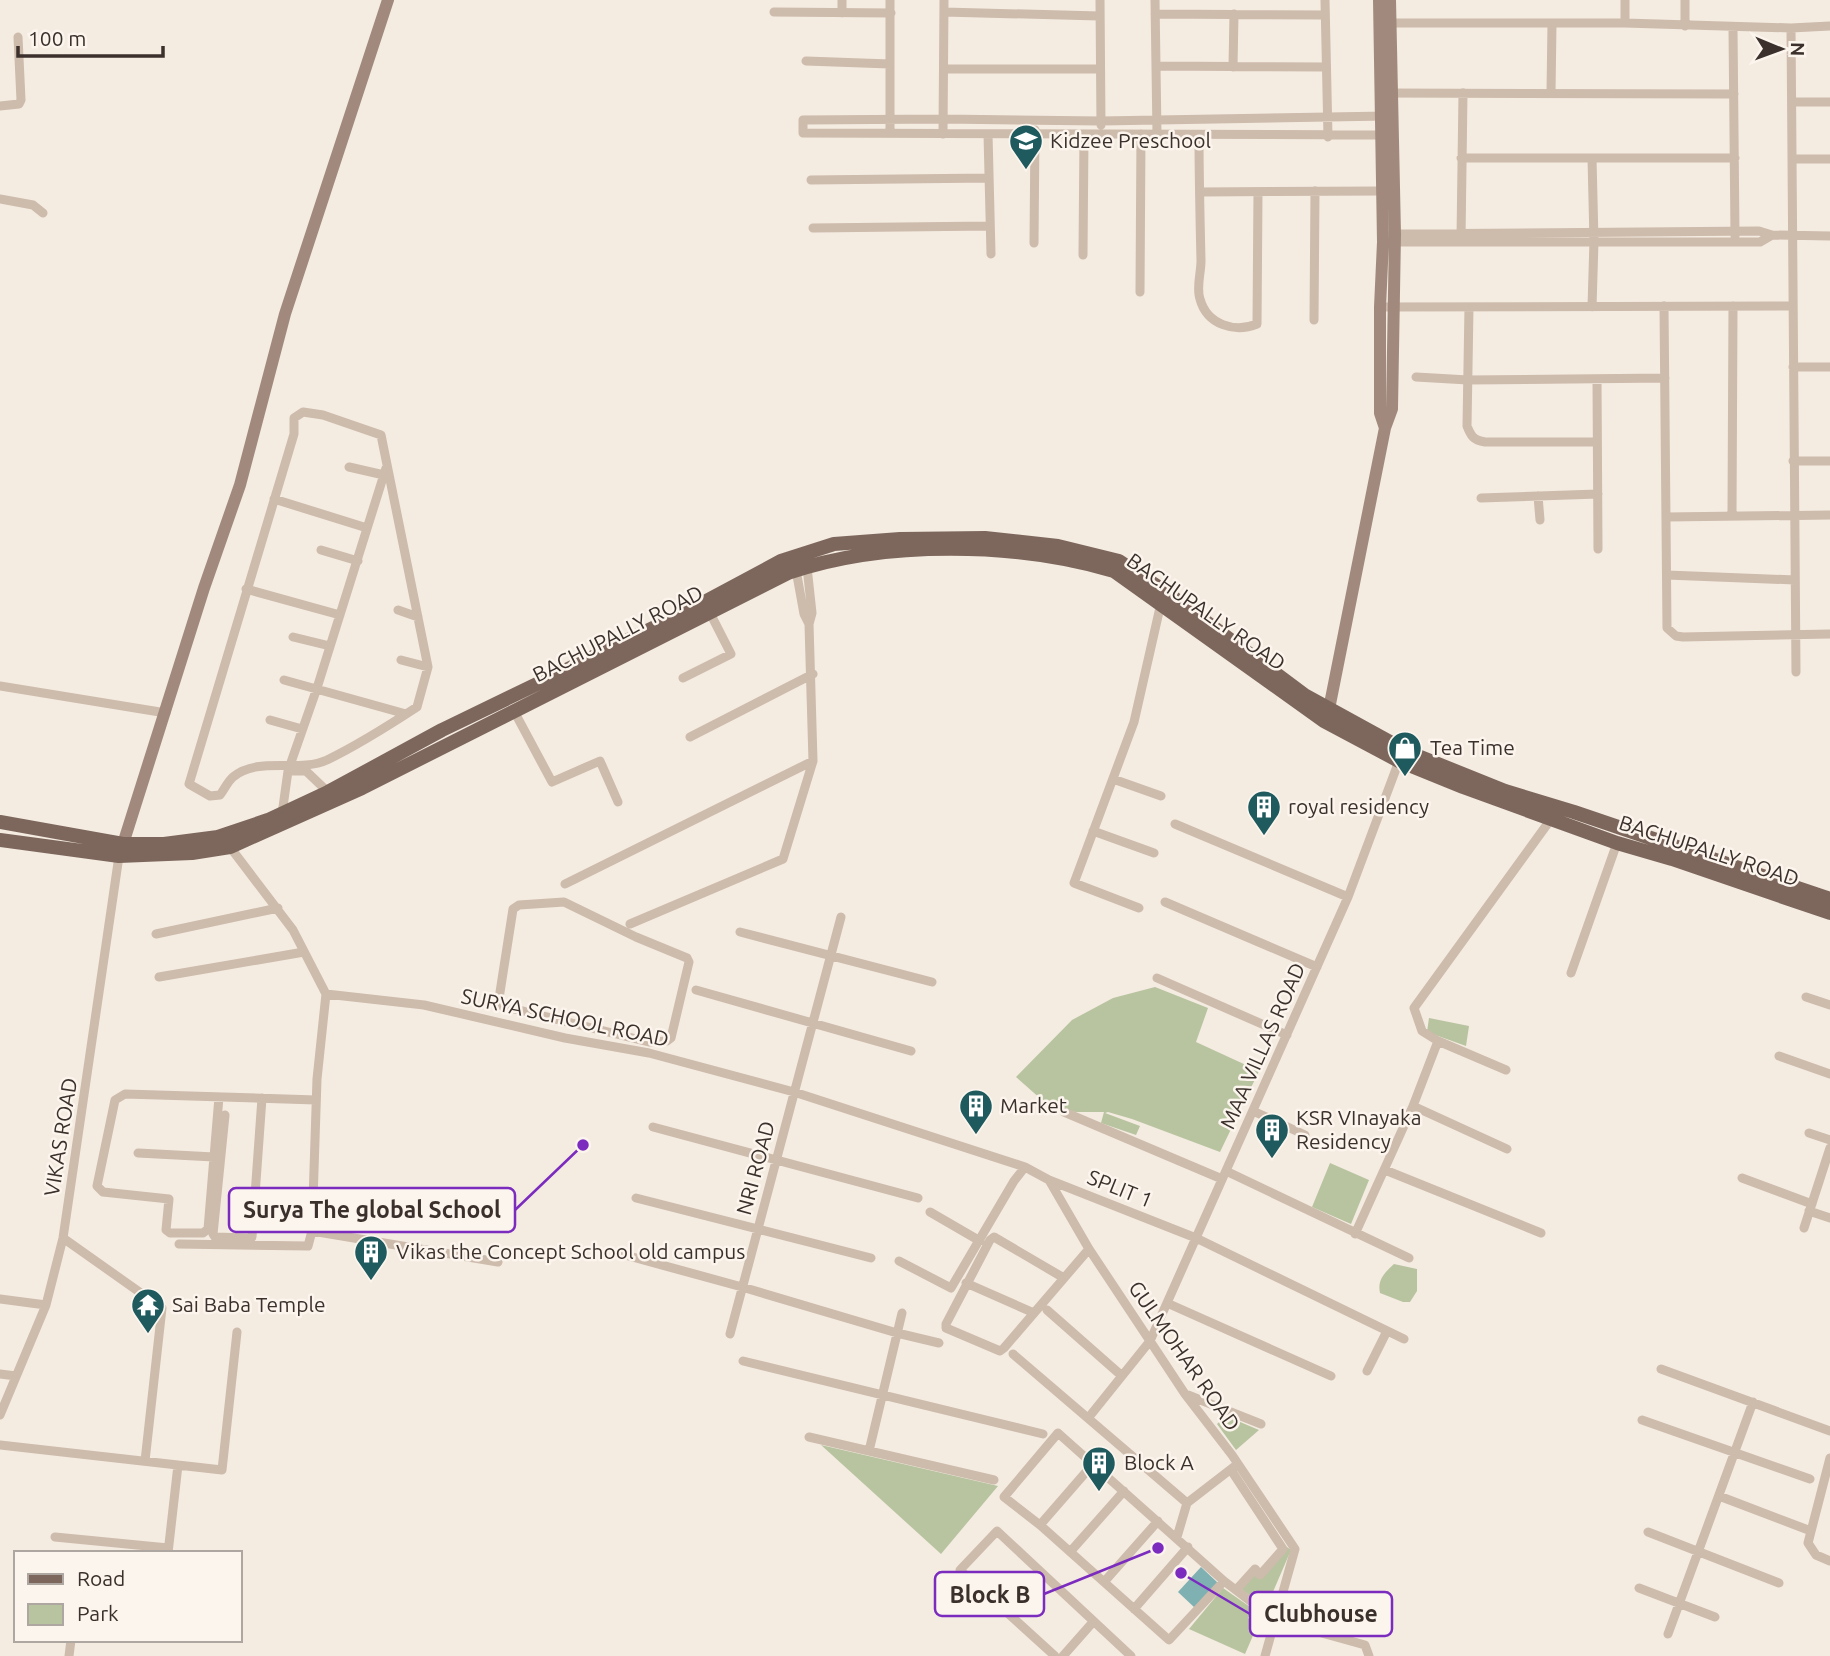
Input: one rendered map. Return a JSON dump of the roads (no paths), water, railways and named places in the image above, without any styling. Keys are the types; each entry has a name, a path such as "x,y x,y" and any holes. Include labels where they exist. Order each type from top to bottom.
{"main road":[{"name":"BACHUPALLY ROAD","path":"121,850 192,853 230,847 296,819 382,770 442,730 686,612 781,561 834,544 900,539 985,538 1028,541 1084,551 1119,561 1166,592 1306,696 1408,752 1456,773 1830,900"},
{"name":"BACHUPALLY ROAD","path":"121,850 218,837 282,814 514,711 606,667 709,611 801,569 841,557 869,553 939,550 1034,553 1077,560 1114,571 1324,721 1399,761 1617,843 1830,912"},
{"path":"0,822 121,850"},
{"path":"0,839 121,850"}],"street":[{"path":"121,850 204,588 240,485 285,314 388,0"},
{"path":"785,0 785,12"},
{"path":"842,0 842,13"},
{"path":"890,0 890,133"},
{"path":"943,134 944,0"},
{"path":"1100,0 1101,134"},
{"path":"1155,0 1157,134"},
{"path":"1325,0 1328,137"},
{"path":"1329,709 1385,428 1392,409 1394,308 1389,238 1384,23 1379,0"},
{"path":"1384,23 1390,0"},
{"path":"1625,0 1625,23"},
{"path":"1685,0 1685,26"},
{"path":"774,12 891,13"},
{"path":"944,12 1099,16"},
{"path":"1155,14 1325,15"},
{"path":"1233,67 1234,15"},
{"path":"1384,23 1625,23 1791,28 1830,26"},
{"path":"1551,93 1552,23"},
{"path":"1733,27 1735,237"},
{"path":"1791,28 1796,672"},
{"path":"0,106 19,104 21,100 18,37"},
{"path":"806,61 890,64"},
{"path":"1157,66 1326,67"},
{"path":"944,69 1100,69"},
{"path":"1386,93 1734,94"},
{"path":"1461,237 1463,93"},
{"path":"1792,102 1830,102"},
{"path":"1386,116 1157,121 944,118 803,120 803,133 1386,136"},
{"path":"1034,243 1035,120"},
{"path":"988,134 991,254"},
{"path":"1083,255 1084,134"},
{"path":"1140,292 1141,134"},
{"path":"1199,135 1199,297 1204,309 1214,321 1234,328 1245,329 1257,324 1258,192"},
{"path":"1385,428 1380,413 1380,307 1389,238 1382,191 1386,136"},
{"path":"1461,158 1735,158"},
{"path":"1592,158 1592,307"},
{"path":"1792,159 1830,159"},
{"path":"811,180 989,178"},
{"path":"1314,320 1315,191"},
{"path":"1200,192 1382,191"},
{"path":"0,199 33,205 43,213"},
{"path":"813,228 990,226"},
{"path":"1389,238 1735,237 1759,231 1772,236 1830,236"},
{"path":"1664,306 1666,621 1670,633 1676,636 1830,634"},
{"path":"1732,515 1733,306"},
{"path":"1380,307 1793,306"},
{"path":"1469,307 1467,426 1471,436 1476,440 1597,442"},
{"path":"1793,367 1830,367"},
{"path":"1416,377 1468,380 1665,378"},
{"path":"1597,379 1598,549"},
{"path":"288,769 327,760 417,707 428,667 385,471 385,444 381,435 323,415 303,412 294,418 293,434 189,784 210,796 220,795 233,777 254,767 306,771 328,792"},
{"path":"1793,461 1830,461"},
{"path":"349,467 385,471"},
{"path":"282,814 288,769 317,688 385,471"},
{"path":"1481,498 1598,494"},
{"path":"1538,496 1540,520"},
{"path":"274,499 367,528"},
{"path":"1667,517 1830,515"},
{"path":"321,550 358,561"},
{"path":"629,924 783,859 813,761 813,674 809,624 812,612 801,569"},
{"path":"1667,575 1795,580"},
{"path":"246,589 340,615"},
{"path":"1139,908 1074,883 1134,722 1161,603"},
{"path":"398,610 418,617"},
{"path":"683,678 731,654 709,611"},
{"path":"293,637 330,646"},
{"path":"401,660 428,667"},
{"path":"690,737 813,674"},
{"path":"284,680 406,714"},
{"path":"0,686 166,713"},
{"path":"514,711 552,782 600,761 618,802"},
{"path":"270,720 302,729"},
{"path":"565,884 813,761"},
{"name":"MAA VILLAS ROAD","path":"1089,1418 1150,1341 1200,1240 1224,1175 1348,897 1399,761"},
{"path":"1113,779 1161,796"},
{"path":"1506,1070 1437,1041 1422,1031 1413,1008 1551,819"},
{"path":"1175,824 1348,897"},
{"path":"1093,831 1154,853"},
{"path":"1571,973 1617,843"},
{"path":"179,1244 308,1246 312,1231 316,1100 326,994 278,908 230,847"},
{"name":"VIKAS ROAD","path":"0,1415 46,1305 63,1238 121,850"},
{"path":"564,902 687,958 689,962 671,1038 667,1041 649,1042 569,1021 498,1004 513,909 519,905 564,902"},
{"path":"1165,902 1317,967"},
{"path":"156,934 278,908"},
{"name":"NRI ROAD","path":"730,1334 841,917"},
{"path":"740,932 932,982"},
{"path":"159,977 304,952"},
{"path":"1157,978 1287,1035"},
{"path":"696,990 911,1051"},
{"name":"SURYA SCHOOL ROAD","path":"326,994 409,1002 565,1038 649,1053 794,1092 1026,1167"},
{"path":"1806,997 1830,1005"},
{"path":"509,1025 512,1008"},
{"path":"565,1038 569,1021"},
{"path":"1355,1234 1413,1106 1437,1041"},
{"path":"649,1042 649,1053"},
{"path":"1779,1056 1830,1074"},
{"path":"219,1097 208,1229 203,1233 170,1233 166,1230 169,1199 103,1192 97,1186 115,1100 125,1094 316,1100"},
{"path":"225,1115 213,1234 215,1237 248,1238 252,1237 262,1098"},
{"path":"1413,1106 1507,1149"},
{"path":"1253,1111 1305,1135"},
{"path":"1064,1112 1224,1175 1409,1258"},
{"path":"653,1127 918,1198"},
{"path":"1809,1133 1830,1140"},
{"path":"1804,1228 1828,1164 1830,1148"},
{"path":"138,1153 214,1157"},
{"path":"899,1261 951,1288 1014,1181 1026,1167"},
{"name":"SPLIT 1","path":"1026,1167 1049,1180 1200,1240 1404,1339"},
{"path":"1385,1170 1541,1233"},
{"path":"1742,1178 1811,1207 1830,1218"},
{"name":"GULMOHAR ROAD","path":"1049,1180 1089,1249 1185,1394 1234,1467 1295,1549 1275,1620"},
{"path":"636,1198 871,1258"},
{"path":"930,1213 980,1241"},
{"path":"312,1231 498,1262"},
{"path":"1064,1278 994,1237 966,1283 946,1328 996,1350 1004,1348 1089,1249"},
{"path":"63,1238 162,1308 145,1461"},
{"path":"618,1253 939,1343"},
{"path":"966,1283 1034,1313"},
{"path":"0,1299 46,1305"},
{"path":"1167,1303 1331,1376"},
{"path":"1047,1310 1122,1376"},
{"path":"869,1451 902,1313"},
{"path":"1367,1371 1387,1331"},
{"path":"0,1445 222,1470 237,1332"},
{"path":"1013,1354 1187,1503"},
{"path":"743,1361 1043,1434"},
{"path":"1661,1369 1830,1431"},
{"path":"0,1374 16,1376"},
{"path":"1185,1394 1261,1424"},
{"path":"1668,1634 1754,1402"},
{"path":"1642,1420 1810,1479"},
{"path":"1224,1581 1169,1640 1040,1525 1004,1497 1058,1433 1224,1581 1275,1620 1365,1645 1369,1656"},
{"path":"808,1437 994,1480"},
{"path":"1830,1458 1808,1542 1812,1551 1830,1561"},
{"path":"1040,1525 1093,1464"},
{"path":"55,1538 168,1550 178,1465"},
{"path":"1177,1537 1187,1503 1234,1467 1283,1549 1260,1575 1253,1570 1236,1590"},
{"path":"1070,1552 1124,1491"},
{"path":"1719,1496 1811,1531"},
{"path":"1104,1582 1158,1521"},
{"path":"1055,1656 960,1570 998,1531 1131,1656"},
{"path":"1648,1532 1779,1583"},
{"path":"1134,1609 1188,1547"},
{"path":"1639,1588 1715,1617"},
{"path":"1265,1656 1275,1620"},
{"path":"1063,1656 1093,1622"}],"water":[{"path":"1201,1567 1218,1583 1195,1608 1178,1592"}],"place":[{"name":"Kidzee Preschool","path":"1026,171"},
{"name":"Tea Time","path":"1405,778"},
{"name":"royal residency","path":"1264,837"},
{"name":"Market","path":"976,1136"},
{"name":"Surya The global School","path":"583,1145"},
{"name":"KSR VInayaka Residency","path":"1272,1160"},
{"name":"Vikas the Concept School old campus","path":"371,1282"},
{"name":"Sai Baba Temple","path":"148,1335"},
{"name":"Block A","path":"1099,1493"},
{"name":"Block B","path":"1158,1548"},
{"name":"Clubhouse","path":"1181,1573"}]}
